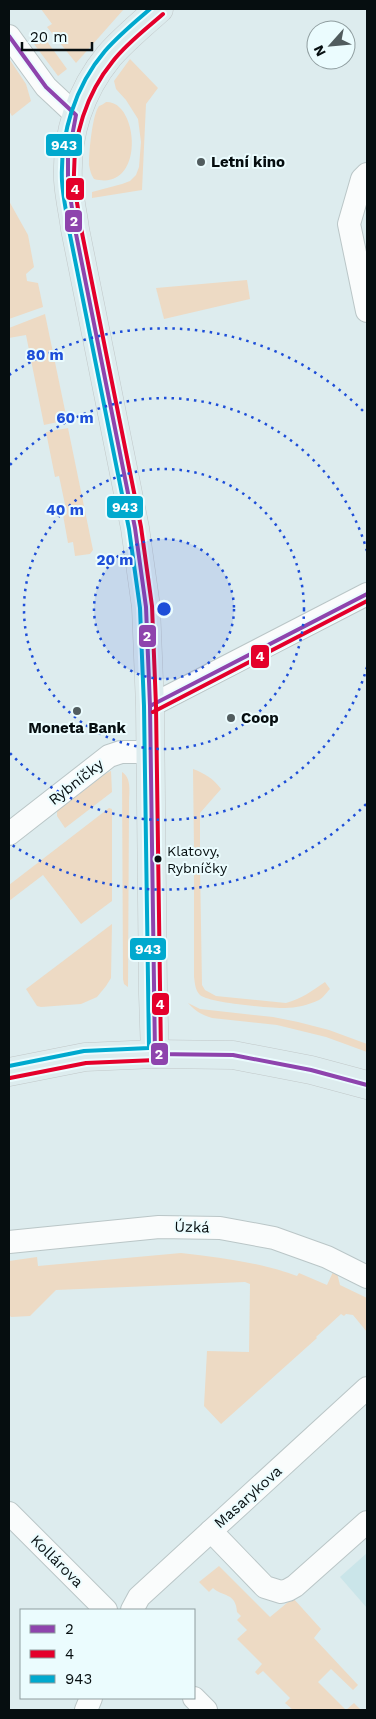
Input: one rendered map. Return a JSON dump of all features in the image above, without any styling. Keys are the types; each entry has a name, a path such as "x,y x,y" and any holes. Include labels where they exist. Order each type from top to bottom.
{"main road":[{"path":"155,1054 150,706 146,607 135,528 75,229 68,182 70,143 76,115 85,93 110,55 159,9"},
{"path":"9,1072 85,1058 155,1054 233,1055 310,1070 367,1085"}],"street":[{"path":"9,36 46,87 76,115"},
{"path":"367,174 362,179 348,224 367,311"},
{"path":"150,706 367,594"},
{"name":"Rybníčky","path":"9,834 110,756 121,752 150,752"},
{"name":"Úzká","path":"9,1242 159,1227 220,1228 274,1238 290,1243 327,1257 367,1277"},
{"name":"Masarykova","path":"133,1609 139,1597 367,1388"},
{"name":"Kollárova","path":"9,1513 105,1609"},
{"path":"211,1531 265,1588 281,1592 295,1586 367,1522"},
{"path":"195,1699 206,1710"}],"shaded area":[{"path":"41,9 124,9 76,63 47,27 52,24"},
{"path":"41,33 67,69 58,76 31,40"},
{"path":"130,59 158,88 146,104 142,190 92,198 92,192 130,181 136,175 139,167 141,142 138,119 126,100 116,89 114,81"},
{"path":"10,60 26,84 31,101 12,116 9,111"},
{"path":"106,102 117,105 125,115 130,129 132,145 129,160 122,173 111,180 94,179 89,165 94,118 99,106"},
{"path":"9,201 28,235 34,267 26,274 27,281 38,283 43,307 9,319"},
{"path":"247,280 250,299 164,319 156,288"},
{"path":"45,314 67,420 44,425 26,335 9,338 9,328"},
{"path":"68,428 93,550 90,554 75,556 73,542 68,543 63,515 67,514 59,476 55,477 46,432"},
{"path":"193,769 215,782 221,789 200,813 200,850 194,850"},
{"path":"111,771 112,792 65,828 57,816 57,811"},
{"path":"122,772 129,782 128,987 124,984 123,979"},
{"path":"109,808 112,809 112,901 81,924 43,875 9,901 9,885"},
{"path":"194,865 200,865 202,985 205,990 216,996 286,1003 302,997 325,982 330,989 322,998 306,1005 285,1008 227,1003 206,998 198,993 194,977"},
{"path":"112,924 111,978 97,997 81,1004 37,1006 26,989"},
{"path":"188,1003 200,1009 273,1017 329,1030 367,1044 367,1052 326,1037 277,1025 212,1018 205,1016"},
{"path":"181,1253 254,1264 297,1276 299,1273 327,1285 333,1272 337,1273 340,1285 367,1298 367,1332 353,1315 346,1314 344,1316 341,1314 221,1424 204,1406 207,1351 249,1352 250,1284 245,1282 56,1290 30,1316 11,1317 9,1315 9,1261 37,1257 38,1266"},
{"path":"367,1553 367,1608 340,1577"},
{"path":"219,1566 270,1617 293,1598 321,1629 314,1638 358,1685 353,1690 331,1669 318,1682 346,1710 293,1710 285,1703 290,1698 263,1671 258,1675 255,1672 262,1664 237,1639 247,1630 237,1620 241,1616 237,1612 234,1601 213,1588 209,1592 199,1582"},
{"path":"354,1703 361,1710 346,1710"}],"transit line":[{"name":"943","path":"9,1066 84,1051 149,1048 144,706 140,608 129,529 69,230 63,194 62,164 67,129 85,80 110,45 150,9"},
{"name":"4","path":"10,1078 86,1063 156,1060 161,1055 156,706 152,606 141,527 81,228 75,191 74,163 83,116 95,87 118,54 163,14"},
{"name":"2","path":"9,36 46,87 76,115 68,158 68,181 75,229 135,528 146,607 150,706 155,1054 233,1055 311,1070 367,1085"},
{"name":"2","path":"150,706 367,594"},
{"name":"4","path":"153,712 367,601"}],"place":[{"name":"Letní kino","path":"201,162"},
{"name":"Moneta Bank","path":"77,711"},
{"name":"Coop","path":"231,718"},
{"name":"Klatovy, Rybníčky","path":"158,859"}]}
